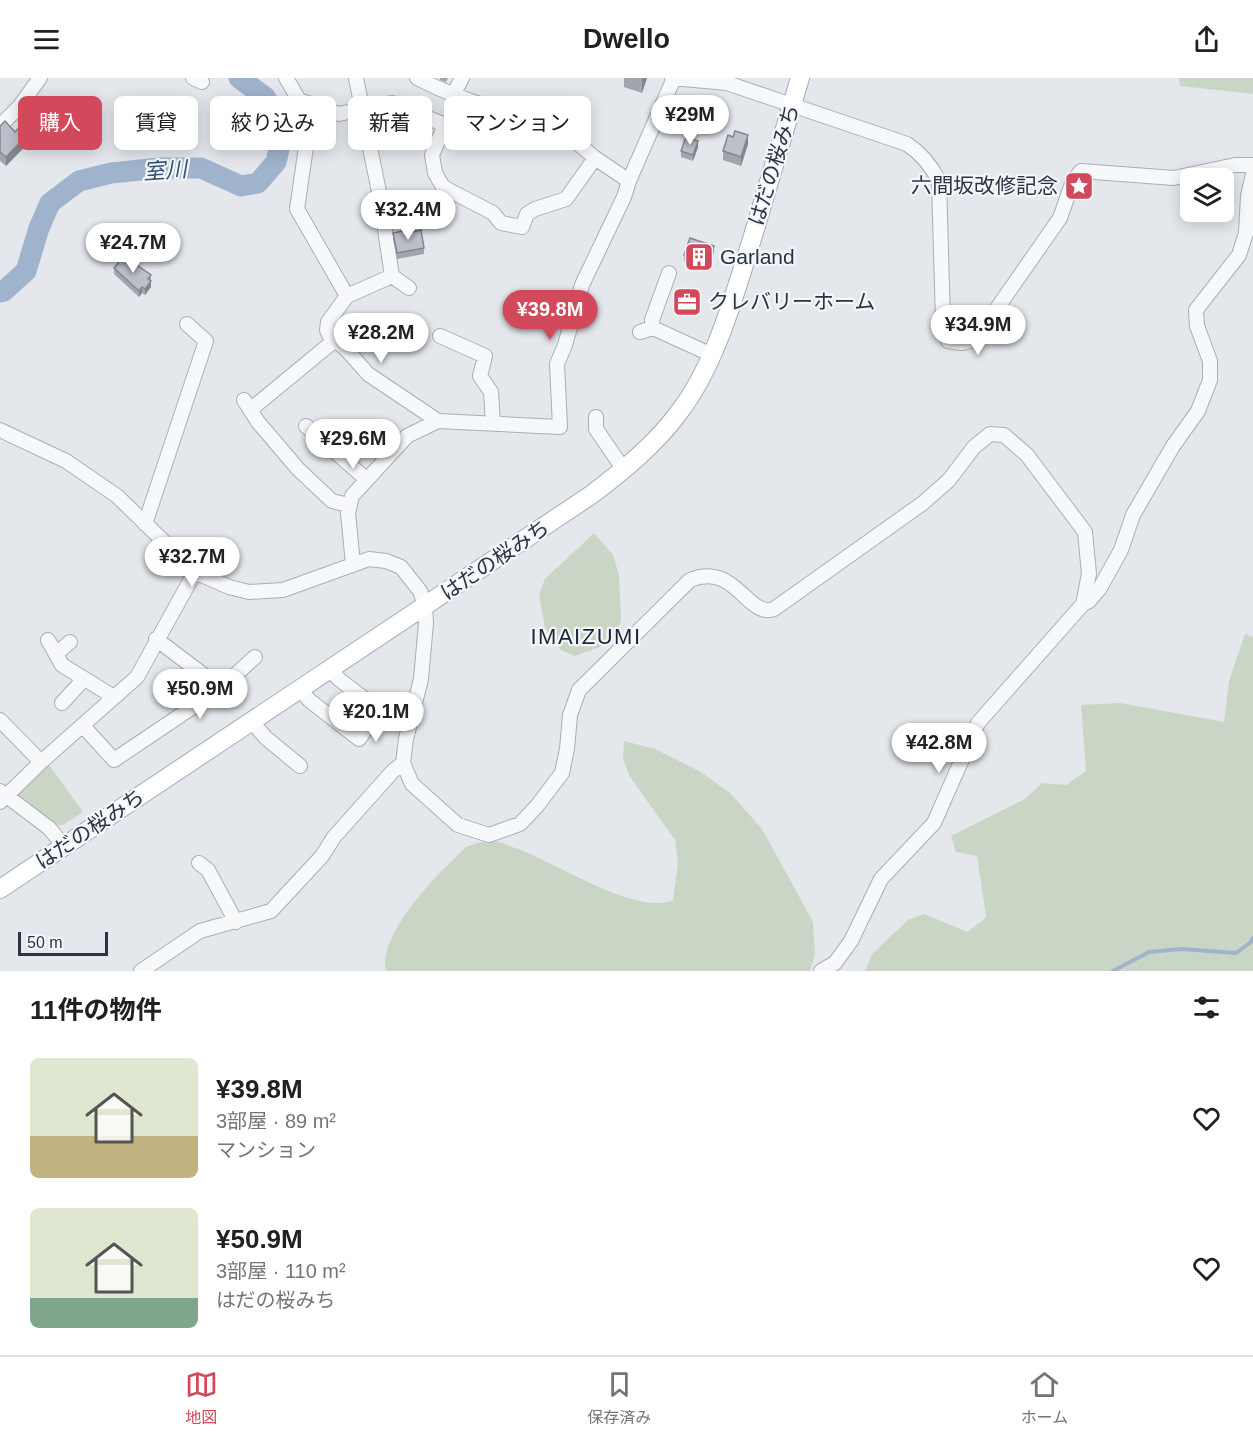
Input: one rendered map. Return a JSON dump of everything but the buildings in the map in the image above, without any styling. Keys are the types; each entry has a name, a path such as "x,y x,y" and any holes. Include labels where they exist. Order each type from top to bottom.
{"main road":[{"name":"はだの桜みち","path":"0,889 591,495 624,470 662,434 682,409 712,355 730,310 800,78"}],"street":[{"path":"0,126 19,107 37,82 22,78"},
{"path":"286,78 296,96"},
{"path":"356,78 360,96"},
{"path":"417,78 500,110 546,116 595,158 629,181"},
{"path":"454,93 462,78"},
{"path":"353,564 348,505 352,496 366,479 407,436 438,421 560,427 557,364 565,345 582,285 624,197 674,78 727,83 907,144 922,154 939,180 943,321 948,341 959,344 968,343 977,338 1060,218 1073,181 1081,171 1173,178 1234,165 1253,165"},
{"path":"432,120 445,125 432,154 435,173 443,186 493,213 501,223 522,227 527,214 566,199 595,158"},
{"path":"306,150 297,209 347,296"},
{"path":"370,150 392,276 409,288"},
{"path":"821,971 835,963 851,941 881,879 933,823 978,723 1083,604 1089,601 1100,588 1121,550 1133,515 1173,446 1198,411 1210,380 1210,361 1197,326 1197,310 1239,255 1246,233 1248,196 1253,174"},
{"path":"669,273 652,320 646,330 712,355"},
{"path":"392,276 347,296 328,322 329,335 368,374 438,421"},
{"path":"145,524 206,341 188,324"},
{"path":"440,336 484,356 480,376 491,392 493,423"},
{"path":"335,340 252,403 275,444 298,469 332,501 348,505"},
{"path":"596,417 596,429 624,470"},
{"path":"306,426 366,479"},
{"path":"0,430 66,461 117,496 195,572 229,588 249,592 283,591 369,559 386,561 401,567 413,580 425,606 421,679 406,739 403,763 412,784 458,825 489,835 520,824 537,806 562,773 567,750 570,715 579,690 690,580 702,575 715,576 728,581 760,609 769,611 774,609 923,503 949,480 974,447 990,434 1004,435 1028,455 1085,532 1089,574 1083,604"},
{"path":"64,846 49,828 2,796 137,677 195,572"},
{"path":"156,639 221,688"},
{"path":"48,640 62,665 114,697"},
{"path":"56,654 70,642"},
{"path":"83,726 114,760 221,688 255,657"},
{"path":"301,690 309,700 359,740 379,710 340,680 330,669"},
{"path":"62,703 84,679"},
{"path":"0,720 41,762"},
{"path":"252,722 266,738 300,766"},
{"path":"141,971 200,931 270,910 322,856 334,837 393,771 403,763"},
{"path":"207,866 236,922"}],"green space":[{"path":"1179,78 1253,78 1253,94 1180,86"},
{"path":"594,533 613,555 619,575 621,621 611,643 575,656 561,650 545,628 539,595 545,579"},
{"path":"1245,634 1253,637 1253,971 865,971 872,954 908,920 924,914 968,932 986,917 977,856 956,852 951,836 1025,799 1042,783 1066,785 1086,771 1081,705 1120,703 1224,722 1229,681"},
{"path":"624,741 655,749 701,772 730,793 762,829 813,922 815,955 810,971 386,971 385,958 390,942 408,910 433,880 463,850 479,843 493,841 529,853 593,884 637,901 657,903 673,900 678,863 675,840 630,777 623,758"},
{"path":"49,765 83,812 63,825 57,825 19,798 19,793"}],"waterway":[{"name":"室川","path":"0,292 26,271 39,228 50,203 79,181 111,173 160,168 201,168 241,186 258,183 276,162 284,128 265,97 239,78"},
{"path":"1113,971 1149,952 1182,949 1236,953 1253,938"}],"place":[{"name":"六間坂改修記念","path":"1079,186"},
{"name":"Garland","path":"699,257"},
{"name":"クレバリーホーム","path":"687,302"}],"district":[{"name":"IMAIZUMI","path":"586,636"}]}
